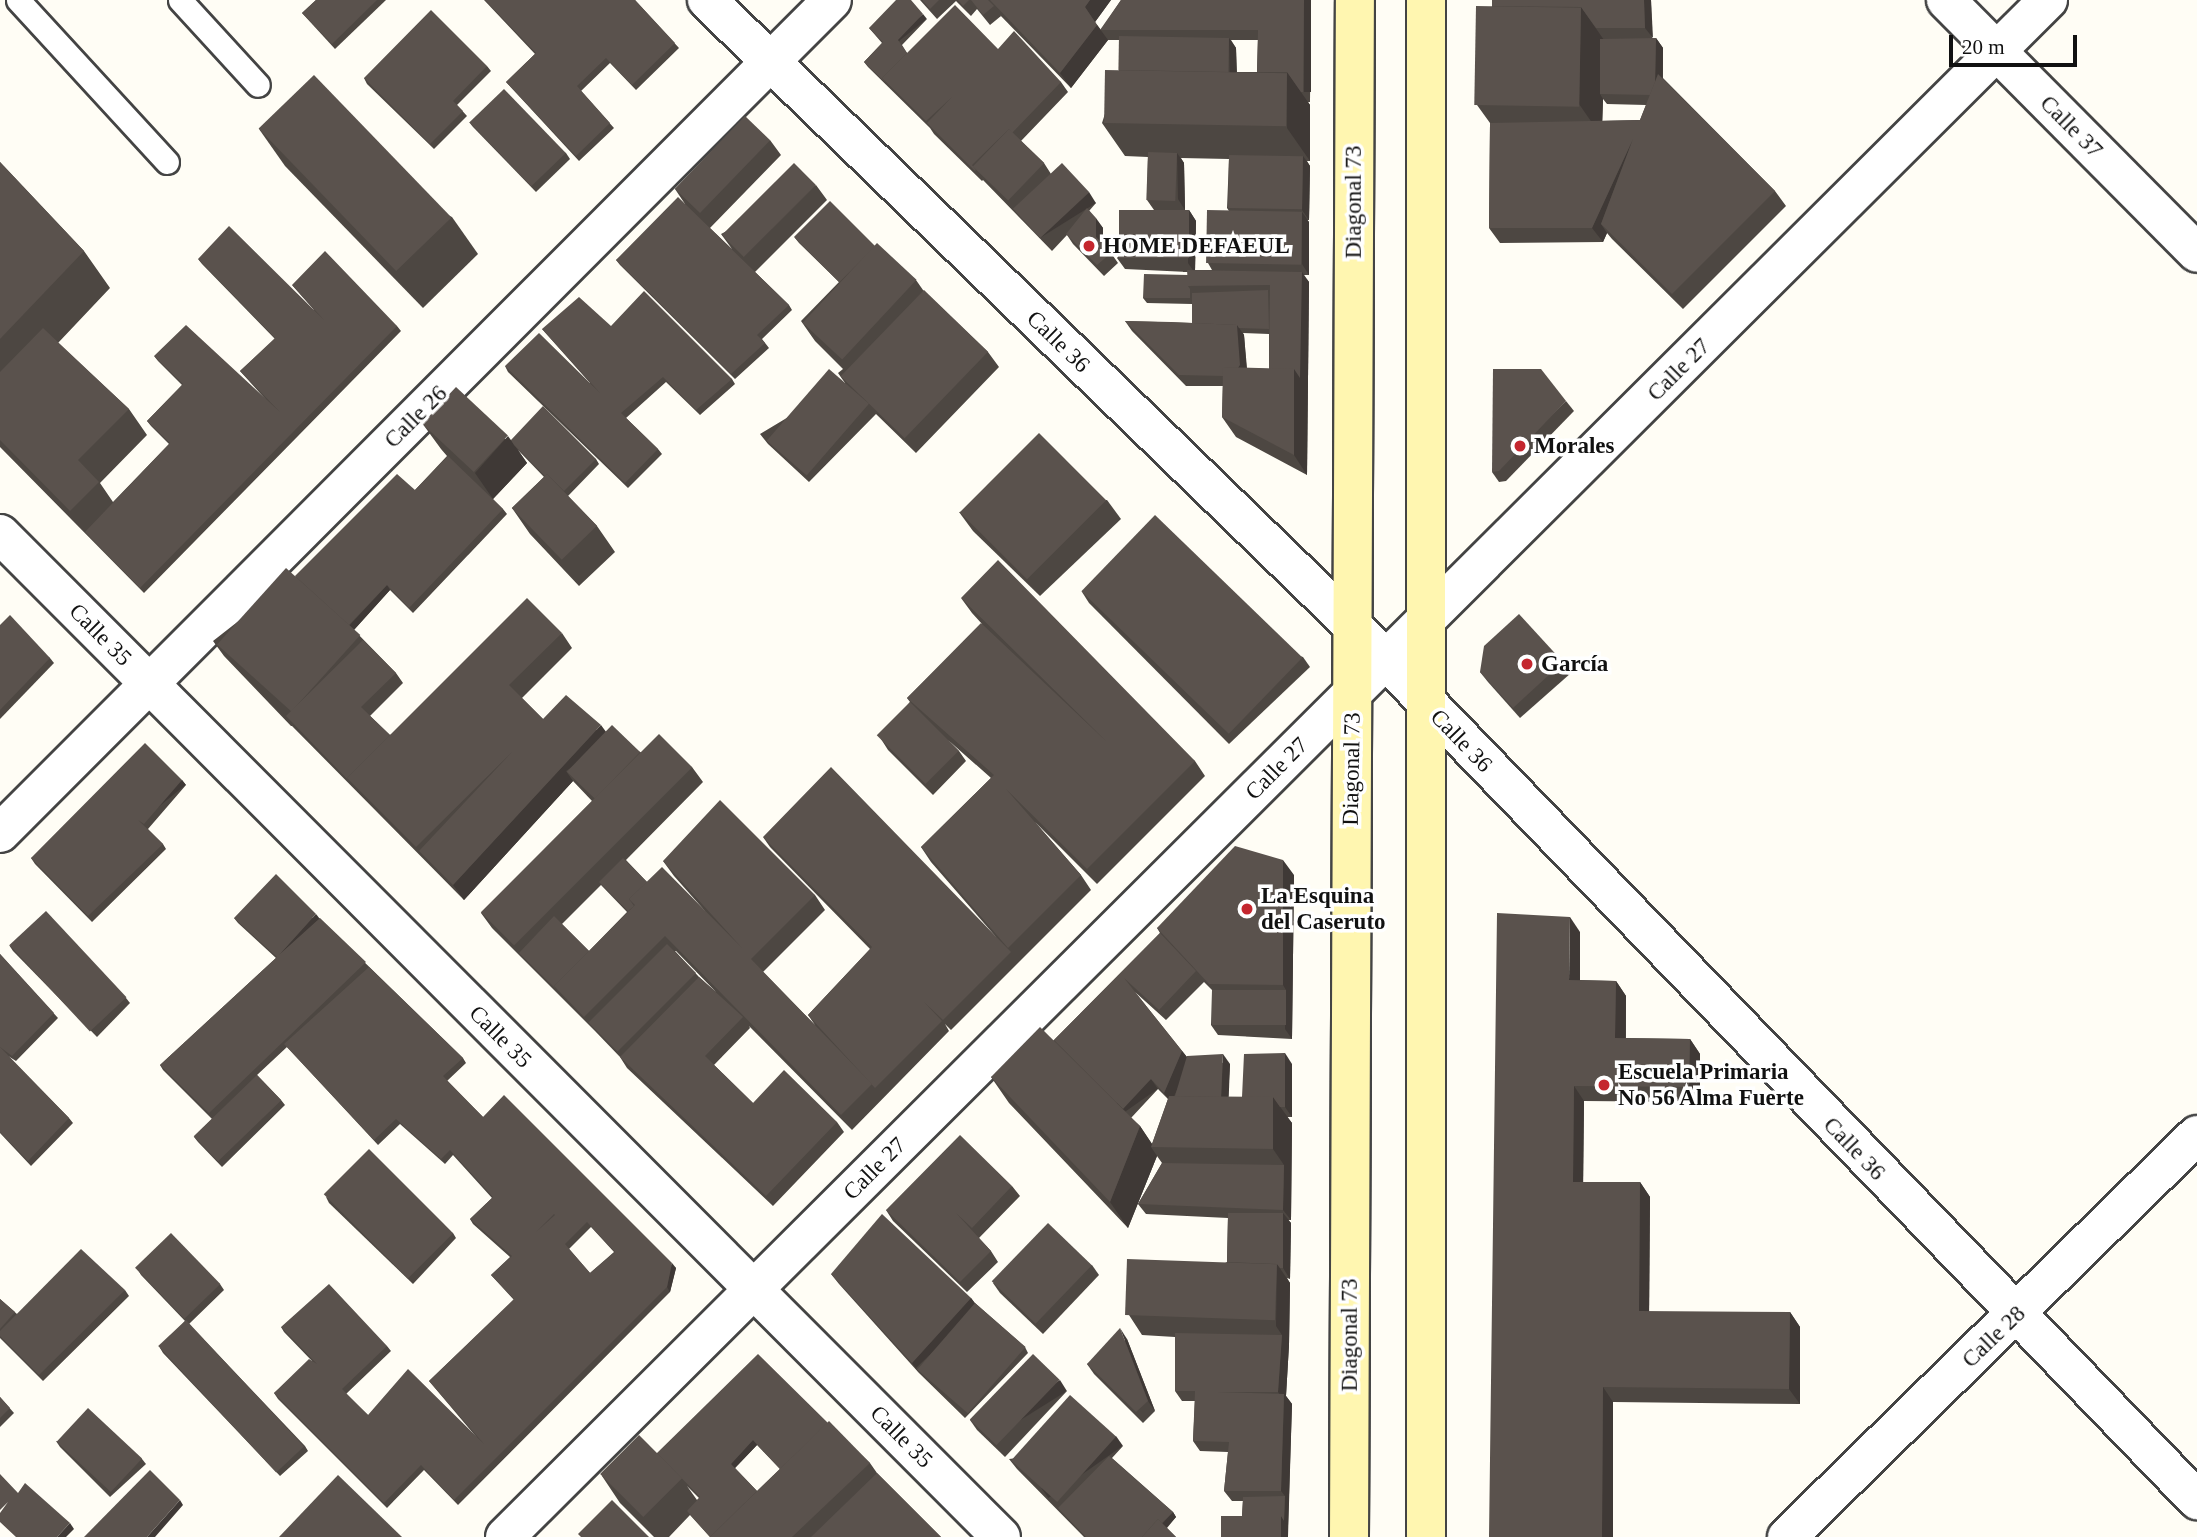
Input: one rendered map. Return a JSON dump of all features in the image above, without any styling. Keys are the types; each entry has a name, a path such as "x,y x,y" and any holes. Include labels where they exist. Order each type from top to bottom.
{"main road":[{"name":"Diagonal 73","path":"1349,1537 1355,0"},
{"path":"1426,0 1426,1537"}],"street":[{"name":"Calle 36","path":"707,0 1353,627 2015,1317 2197,1500"},
{"name":"Calle 26","path":"0,833 832,0"},
{"name":"Calle 37","path":"1946,0 2197,253"},
{"name":"Calle 27","path":"505,1537 1426,623 2048,0"},
{"name":"Calle 35","path":"0,534 1001,1537"},
{"name":"Calle 28","path":"1787,1537 2015,1317 2197,1135"}],"lane":[{"path":"18,0 167,162"},
{"path":"180,0 258,85"}],"building":[{"path":"316,0 377,0 332,44 302,13"},
{"path":"485,0 635,0 675,43 632,85 606,58 577,86 610,123 576,156 506,82 536,53"},
{"path":"896,0 911,0 923,14 898,40 907,53 882,78 886,83 864,62 883,42 869,28"},
{"path":"922,0 939,0 930,9"},
{"path":"958,0 969,0 963,6"},
{"path":"971,0 988,0 994,6 983,15"},
{"path":"990,0 1090,0 1085,7 1097,25 1060,73"},
{"path":"1121,0 1304,0 1303,92 1287,72 1257,72 1258,30 1100,30"},
{"path":"1492,0 1644,0 1645,28 1596,28 1581,7 1492,6"},
{"path":"955,5 998,49 1014,31 1061,82 1012,133 1009,129 972,165 975,171 927,123 952,97 926,121 882,78"},
{"path":"1476,6 1581,8 1579,107 1474,105"},
{"path":"431,10 487,66 453,101 463,111 430,144 364,78"},
{"path":"1119,36 1229,38 1228,72 1118,70"},
{"path":"1656,38 1655,82 1650,95 1600,94 1600,39"},
{"path":"1105,70 1287,73 1286,126 1104,123"},
{"path":"1658,74 1775,191 1672,294 1601,224 1633,139 1592,228 1489,228 1490,123 1640,120"},
{"path":"314,75 452,217 396,271 259,128"},
{"path":"504,89 566,153 531,186 469,122"},
{"path":"745,116 770,140 700,213 675,189"},
{"path":"1009,129 1044,163 1008,200 973,166"},
{"path":"1148,152 1177,153 1175,201 1146,200"},
{"path":"1229,155 1303,156 1302,209 1228,208"},
{"path":"0,162 84,251 0,339"},
{"path":"794,163 816,185 744,257 722,235"},
{"path":"1062,163 1089,192 1040,238 1013,209"},
{"path":"678,197 789,305 757,335 765,343 731,374 616,260"},
{"path":"830,201 875,246 839,282 794,237"},
{"name":"HOME DEFAEUL","path":"1087,208 1096,218 1096,237 1111,253 1097,265 1066,234"},
{"path":"1119,210 1189,210 1189,258 1119,258"},
{"path":"1207,210 1302,212 1301,265 1206,263"},
{"path":"229,226 324,320 292,285 325,251 397,326 140,588 85,532 170,443 147,421 183,384 154,356 186,325 280,412 240,371 275,338 198,259"},
{"path":"877,243 916,280 842,360 803,323"},
{"path":"1187,270 1302,272 1300,378 1294,369 1269,369 1270,285 1188,286"},
{"path":"1144,274 1188,275 1190,298 1143,298"},
{"path":"924,290 988,352 905,438 841,376"},
{"path":"1268,290 1269,329 1192,323 1192,293"},
{"path":"644,291 732,379 696,410 663,377 621,413 658,449 625,483 505,366 539,333 600,393 542,329 579,297 611,326"},
{"path":"1125,321 1237,325 1240,365 1238,368 1223,367 1223,376 1179,375"},
{"path":"43,328 129,409 78,460 99,482 70,511 0,440 0,372"},
{"path":"1223,367 1294,369 1294,455 1222,417"},
{"path":"829,369 869,404 807,475 767,441"},
{"name":"Morales","path":"1493,369 1541,369 1566,401 1499,471 1492,472"},
{"path":"456,387 508,435 474,472 422,424"},
{"path":"543,406 596,459 564,491 547,474 545,476 511,440"},
{"path":"1039,433 1106,500 1027,579 960,512"},
{"path":"448,456 503,509 409,608 387,585 349,625 295,576 397,474 415,490"},
{"path":"547,474 597,526 562,560 512,508"},
{"path":"1155,515 1302,657 1229,734 1081,591"},
{"path":"998,560 1195,761 1087,869 1006,789 1081,875 1008,948 921,847 994,775 907,698 981,623 1107,742 961,598"},
{"path":"286,568 360,635 291,711 217,645"},
{"path":"527,598 562,633 509,685 543,719 566,695 601,725 453,885 419,851 512,752 416,847 347,778"},
{"name":"García","path":"1519,614 1563,662 1513,708 1480,672 1484,646"},
{"path":"10,615 50,658 0,710 0,625"},
{"path":"363,640 396,673 361,707 390,735 347,778 350,782 286,716"},
{"path":"910,702 959,751 926,784 877,735"},
{"path":"612,725 640,752 595,799 567,772"},
{"path":"659,734 692,767 514,945 481,912"},
{"path":"145,743 182,780 144,824 138,820 163,844 88,916 31,858"},
{"path":"831,767 1011,952 943,1020 924,1002 942,1021 875,1088 808,1015 872,947 763,837"},
{"path":"720,800 815,895 751,959 872,1084 841,1115 665,936 584,1017 554,986 635,905 629,899 662,867 742,948 663,861"},
{"name":"La Esquina del Caseruto","path":"1235,846 1283,860 1283,985 1209,984 1157,928"},
{"path":"623,858 647,882 629,899 634,906 628,911 599,882"},
{"path":"276,874 316,914 279,955 320,918 366,962 209,1113 160,1065 277,957 234,918"},
{"path":"46,911 126,997 90,1031 9,945"},
{"path":"1497,913 1570,917 1569,980 1616,981 1615,1038 1690,1039 1689,1087 1574,1086 1573,1182 1640,1182 1639,1311 1790,1312 1789,1389 1603,1387 1602,1537 1489,1537"},
{"path":"554,916 589,951 554,986 556,989 519,953"},
{"path":"1160,933 1196,971 1159,1010 1124,978 1182,1051 1164,1093 1151,1079 1123,1109 1054,1040"},
{"path":"667,944 696,973 618,1051 589,1022"},
{"path":"0,954 54,1013 12,1056 0,1047"},
{"path":"369,967 463,1058 443,1076 483,1117 504,1095 672,1263 667,1287 454,1500 421,1465 384,1503 274,1393 309,1359 317,1364 281,1327 329,1284 387,1346 342,1389 368,1415 408,1369 484,1444 429,1381 514,1299 491,1275 512,1256 470,1219 493,1197 450,1150 441,1159 396,1119 374,1140 284,1044","holes":["587,1222 615,1252 590,1273 565,1244"]},
{"path":"699,977 743,1017 705,1056 753,1103 784,1070 837,1122 766,1196 620,1057"},
{"path":"1212,990 1286,990 1286,1025 1212,1025"},
{"path":"1040,1027 1140,1126 1110,1202 991,1077"},
{"path":"0,1047 69,1118 28,1161 0,1132"},
{"path":"1285,1053 1285,1107 1280,1107 1273,1097 1242,1097 1244,1054"},
{"path":"1223,1054 1221,1097 1175,1096 1187,1056"},
{"path":"257,1075 281,1100 218,1161 194,1136"},
{"path":"1169,1096 1273,1097 1273,1149 1151,1147"},
{"path":"960,1135 1012,1186 972,1228 956,1213 991,1251 960,1282 886,1210"},
{"path":"369,1149 453,1233 408,1278 324,1194"},
{"path":"1162,1163 1284,1165 1283,1210 1138,1204"},
{"path":"1228,1213 1283,1213 1283,1268 1277,1264 1227,1262"},
{"path":"882,1214 971,1298 912,1363 831,1274"},
{"path":"1048,1223 1092,1265 1036,1324 992,1281"},
{"path":"171,1233 220,1284 184,1319 135,1268"},
{"path":"81,1249 125,1290 39,1375 0,1336 0,1331"},
{"path":"1127,1259 1277,1264 1275,1320 1125,1315"},
{"path":"0,1299 15,1312 0,1329"},
{"path":"975,1303 1026,1347 968,1413 917,1369"},
{"path":"186,1320 304,1447 276,1472 158,1346"},
{"path":"1120,1328 1148,1401 1136,1412 1087,1364"},
{"path":"1175,1333 1282,1335 1278,1392 1217,1392 1284,1394 1281,1491 1224,1491 1229,1442 1193,1441 1195,1391 1175,1391"},
{"path":"758,1354 828,1423 780,1469 753,1440 731,1464 757,1491 710,1537 687,1511 700,1497 657,1453"},
{"path":"1033,1354 1060,1380 996,1445 970,1419"},
{"path":"1070,1395 1116,1436 1057,1502 1011,1460"},
{"path":"0,1397 10,1408 0,1418"},
{"path":"88,1408 142,1458 111,1492 57,1442"},
{"path":"829,1421 870,1463 792,1537 710,1537"},
{"path":"639,1435 682,1478 643,1517 600,1474"},
{"path":"1109,1456 1173,1512 1162,1523 1158,1519 1142,1537 1086,1537 1058,1508"},
{"path":"150,1470 180,1500 147,1537 84,1537"},
{"path":"877,1473 941,1537 811,1537"},
{"path":"0,1474 18,1493 25,1483 70,1523 57,1537 16,1537 0,1522 0,1513 8,1502 0,1510"},
{"path":"338,1475 402,1537 279,1537"},
{"path":"1285,1496 1284,1521 1281,1516 1242,1516 1243,1497"},
{"path":"612,1500 649,1537 581,1537 578,1534"},
{"path":"1221,1516 1281,1516 1281,1537 1221,1537"},
{"path":"1158,1519 1176,1537 1142,1537"}],"place":[{"name":"HOME DEFAEUL","path":"1089,246"},
{"name":"Morales","path":"1520,446"},
{"name":"García","path":"1527,664"},
{"name":"La Esquina del Caseruto","path":"1247,909"},
{"name":"Escuela Primaria No 56 Alma Fuerte","path":"1604,1085"}]}
